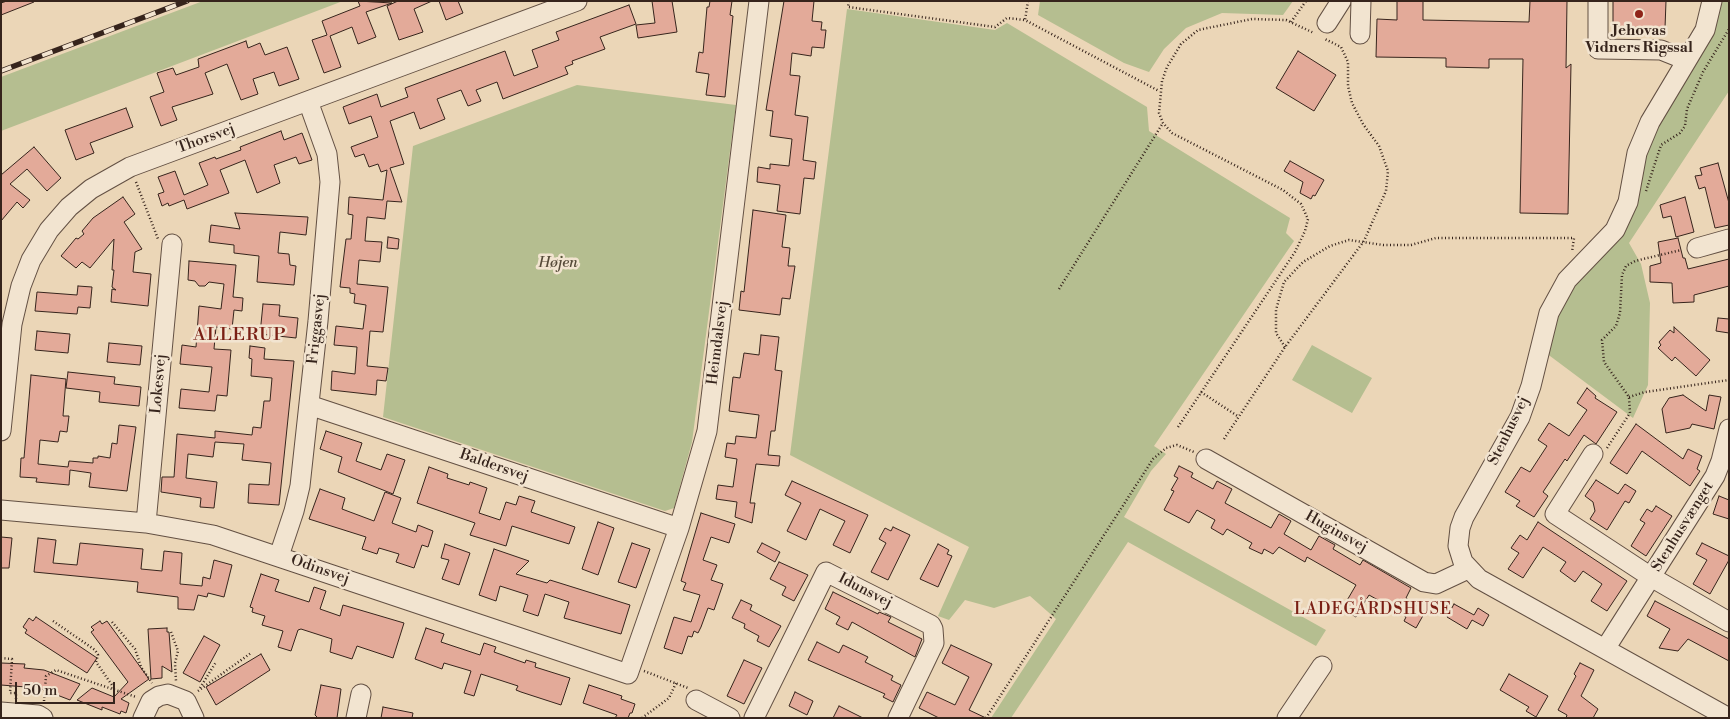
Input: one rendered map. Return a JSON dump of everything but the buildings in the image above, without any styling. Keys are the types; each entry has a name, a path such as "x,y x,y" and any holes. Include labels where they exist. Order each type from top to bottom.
{"street":[{"name":"Thorsvej","path":"1,431 12,324 20,288 31,260 49,230 69,207 98,183 130,167 577,1"},
{"name":"Heimdalsvej","path":"628,674 678,528 700,460 707,431 759,1"},
{"path":"1327,23 1341,1"},
{"path":"1360,1 1360,34"},
{"path":"1598,1 1598,49 1661,50 1686,60"},
{"name":"Stenhusvej","path":"1468,569 1463,562 1458,546 1460,528 1520,417 1531,386 1549,313 1568,280 1615,230 1628,202 1638,153 1650,122 1705,30 1712,1"},
{"name":"Friggasvej","path":"278,556 298,499 309,405 330,182 327,154 308,101"},
{"path":"1697,248 1729,240"},
{"name":"Lokesvej","path":"146,524 172,244"},
{"name":"Baldersvej","path":"309,405 678,528"},
{"name":"Stenhusvænget","path":"1605,648 1652,577 1722,479 1721,462 1729,429"},
{"name":"Stenhusvænget","path":"1593,454 1555,514 1652,577 1729,622"},
{"name":"Huginsvej","path":"1206,459 1424,582 1436,584 1468,569"},
{"name":"Odinsvej","path":"1,510 146,524 213,535 628,674"},
{"path":"1468,569 1480,579 1729,718"},
{"name":"Idunsvej","path":"754,718 826,572 931,625 933,629 934,643 898,718"},
{"path":"1287,718 1322,666"},
{"path":"356,718 361,694"},
{"path":"696,700 719,715"},
{"path":"8,713 38,715 43,718"}],"path":[{"path":"849,1 848,7 995,27 1008,18 1025,20 1159,91"},
{"path":"1025,20 1028,1"},
{"path":"1291,22 1306,1"},
{"path":"1178,427 1295,252 1305,231 1308,219 1301,204 1283,190 1172,133 1163,122 1159,113 1159,91 1167,66 1181,44 1198,30 1252,19 1286,20 1341,47 1348,62 1348,86 1352,103 1363,124 1379,146 1388,171 1386,191 1364,241 1285,348 1224,439"},
{"path":"1628,202 1648,190 1661,145 1680,133 1685,126 1687,110 1703,72 1729,29"},
{"path":"1059,289 1163,122"},
{"path":"130,167 156,238 172,244"},
{"path":"1285,348 1276,333 1276,310 1284,282 1303,262 1330,246 1349,240 1383,245 1411,245 1436,238 1574,238 1572,255 1581,264"},
{"path":"1593,454 1602,456 1630,413 1629,397 1604,362 1602,340 1616,326 1620,313 1622,275 1626,266 1635,261 1697,248"},
{"path":"1629,397 1645,392 1729,380"},
{"path":"1201,392 1239,417"},
{"path":"986,718 1153,459 1166,448 1177,445 1187,448 1206,459"},
{"path":"53,621 95,650 98,655 96,662 115,689"},
{"path":"112,622 134,649 141,667 172,704"},
{"path":"171,632 178,650 175,663 172,704"},
{"path":"43,718 46,676 56,670 135,696 172,704 251,653"},
{"path":"1,658 12,659 10,693 16,694 8,713"},
{"path":"172,704 216,662"},
{"path":"628,674 641,670 676,683 696,692 696,700"},
{"path":"642,718 669,698 676,683"}],"green space":[{"path":"203,1 343,1 1,131 1,77"},
{"path":"1040,1 1293,1 1283,15 1222,13 1186,28 1164,49 1149,72 1124,63 1038,15"},
{"path":"1716,1 1729,1 1729,91 1629,243 1641,264 1650,303 1648,385 1633,418 1546,353 1554,320 1567,292 1619,232 1649,138"},
{"path":"847,9 995,30 1007,23 1147,107 1149,131 1290,218 1286,233 1294,241 1154,446 1166,454 1151,471 1124,517 1326,630 1316,646 1128,542 1011,718 991,718 1056,619 1030,596 994,608 965,600 949,620 938,616 969,547 790,455"},
{"name":"Højen","path":"577,85 736,105 692,442 674,508 665,511 383,417 413,146"},
{"path":"1312,345 1372,378 1352,413 1292,380"}],"railway":[{"path":"1,71 187,1"}],"place":[{"name":"Jehovas Vidners Rigssal","path":"1639,14"}],"district":[{"name":"ALLERUP","path":"240,336"},
{"name":"LADEGÅRDSHUSE","path":"1373,610"}]}
